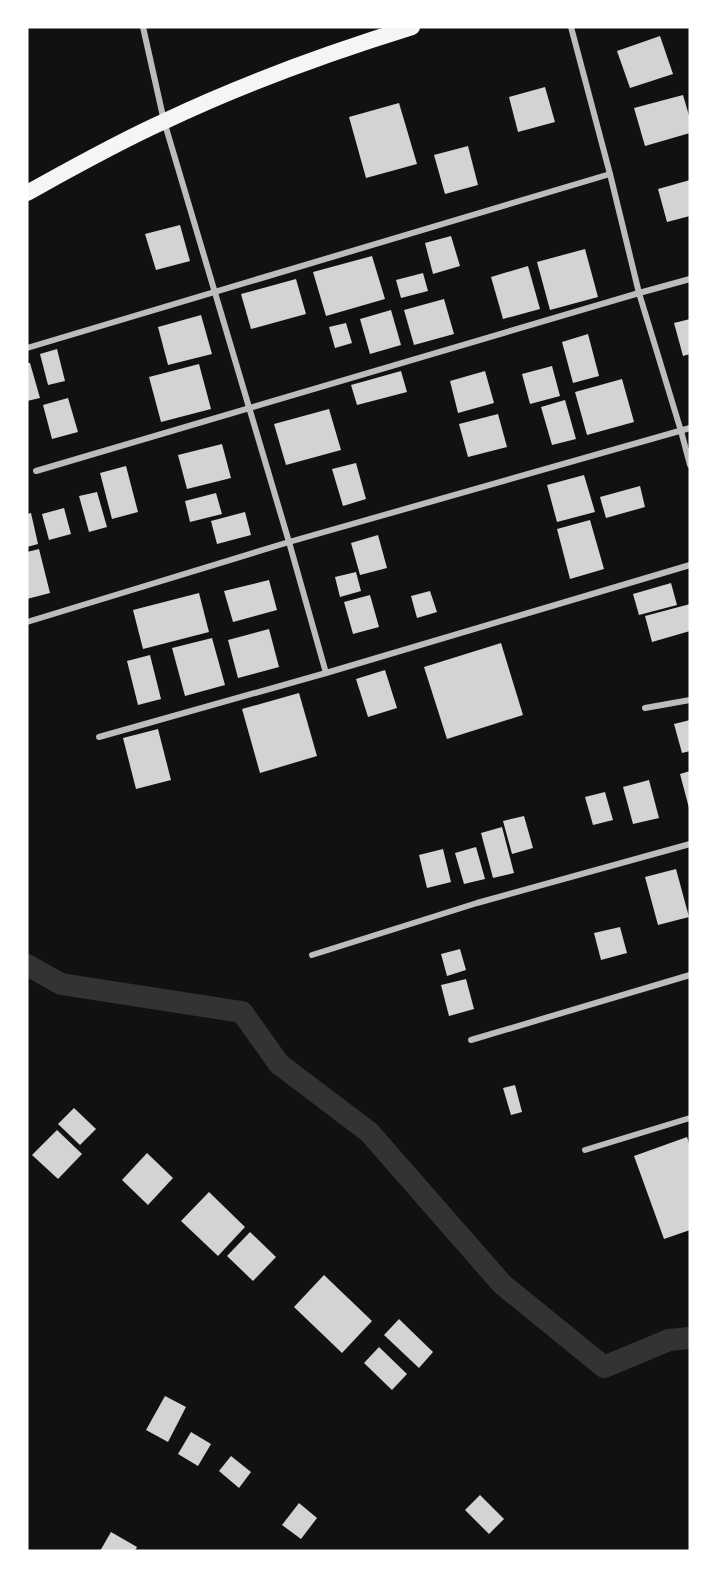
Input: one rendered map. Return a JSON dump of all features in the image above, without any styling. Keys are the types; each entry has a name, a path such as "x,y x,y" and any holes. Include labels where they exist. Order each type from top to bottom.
{"highway":[{"path":"27,193 164,121 288,68 412,27"}],"street":[{"path":"143,27 164,121 326,673"},
{"path":"571,27 639,292 690,465"},
{"path":"27,348 610,174"},
{"path":"36,471 639,292 690,279"},
{"path":"27,622 289,542 690,428"},
{"path":"99,737 326,673 690,565"},
{"path":"645,708 690,700"},
{"path":"312,955 477,903 690,844"},
{"path":"471,1040 690,975"},
{"path":"585,1150 690,1118"}],"building":[{"path":"660,36 673,74 630,88 617,51"},
{"path":"545,87 555,122 518,132 509,97"},
{"path":"683,95 690,119 690,133 645,146 634,108"},
{"path":"399,103 417,164 366,178 349,117"},
{"path":"468,146 478,185 445,194 434,155"},
{"path":"690,180 690,216 667,222 658,189"},
{"path":"180,225 190,261 156,270 145,234"},
{"path":"451,236 460,266 433,274 425,243"},
{"path":"585,249 598,297 550,310 537,262"},
{"path":"372,256 385,299 326,316 313,272"},
{"path":"528,266 540,309 503,319 491,277"},
{"path":"423,273 428,291 401,298 396,280"},
{"path":"296,279 306,314 251,329 241,294"},
{"path":"444,299 454,334 414,345 404,310"},
{"path":"391,310 401,345 370,354 360,319"},
{"path":"201,315 212,354 168,365 158,327"},
{"path":"690,319 690,354 683,356 674,323"},
{"path":"346,323 352,343 335,348 329,327"},
{"path":"588,334 599,376 573,383 562,342"},
{"path":"57,349 65,381 48,385 40,354"},
{"path":"27,363 30,363 40,398 27,401"},
{"path":"199,364 211,409 161,422 149,377"},
{"path":"552,366 560,396 530,404 522,374"},
{"path":"401,371 407,392 357,405 351,385"},
{"path":"485,371 494,403 458,413 450,381"},
{"path":"622,379 634,422 587,435 575,392"},
{"path":"68,398 78,432 52,439 43,405"},
{"path":"565,400 576,439 552,445 541,407"},
{"path":"329,409 341,450 286,465 274,424"},
{"path":"498,414 507,447 468,457 459,424"},
{"path":"222,444 231,478 187,489 178,455"},
{"path":"356,463 366,499 343,506 332,469"},
{"path":"126,466 138,512 112,519 100,473"},
{"path":"584,475 595,512 557,522 547,485"},
{"path":"640,486 645,507 606,518 600,497"},
{"path":"97,492 107,527 89,532 79,496"},
{"path":"216,493 222,514 190,522 185,501"},
{"path":"64,508 71,534 49,540 42,514"},
{"path":"245,512 251,535 217,544 211,521"},
{"path":"31,513 38,544 27,547 27,514"},
{"path":"590,520 604,569 570,579 557,529"},
{"path":"378,535 387,568 360,575 351,543"},
{"path":"39,549 50,593 27,599 27,552"},
{"path":"356,572 361,591 340,597 335,577"},
{"path":"269,580 277,610 233,622 224,591"},
{"path":"671,583 677,605 639,615 633,594"},
{"path":"430,591 437,612 417,618 411,596"},
{"path":"199,593 209,632 143,649 133,610"},
{"path":"370,595 379,627 353,634 344,602"},
{"path":"690,604 690,631 652,642 645,616"},
{"path":"269,629 279,667 238,678 228,640"},
{"path":"212,638 225,685 185,696 172,648"},
{"path":"501,643 523,715 447,739 424,667"},
{"path":"150,655 161,699 138,705 127,661"},
{"path":"385,670 397,708 368,717 356,679"},
{"path":"299,693 317,756 260,773 242,709"},
{"path":"690,720 690,751 682,753 674,724"},
{"path":"158,729 171,780 136,789 123,738"},
{"path":"690,771 690,808 689,808 680,774"},
{"path":"649,780 659,818 633,824 623,787"},
{"path":"605,792 613,820 593,825 585,797"},
{"path":"524,816 533,848 512,854 503,821"},
{"path":"502,827 514,873 493,878 481,833"},
{"path":"476,847 485,879 464,884 455,853"},
{"path":"443,849 451,882 427,888 419,855"},
{"path":"676,869 689,917 658,925 645,877"},
{"path":"620,927 627,953 601,960 594,933"},
{"path":"460,949 466,970 447,976 441,954"},
{"path":"466,979 474,1009 449,1016 441,985"},
{"path":"515,1085 522,1112 511,1115 503,1088"},
{"path":"74,1108 96,1129 80,1145 58,1124"},
{"path":"57,1130 82,1154 58,1179 32,1155"},
{"path":"687,1137 690,1146 690,1230 664,1239 634,1156"},
{"path":"147,1153 173,1178 148,1205 122,1180"},
{"path":"209,1192 245,1227 218,1256 181,1221"},
{"path":"250,1232 276,1257 253,1281 227,1256"},
{"path":"324,1275 372,1321 342,1353 294,1307"},
{"path":"399,1319 433,1352 419,1368 384,1335"},
{"path":"379,1347 407,1374 392,1390 364,1363"},
{"path":"165,1396 186,1407 168,1442 146,1430"},
{"path":"191,1432 211,1444 198,1466 178,1454"},
{"path":"231,1456 251,1472 239,1488 219,1471"},
{"path":"480,1495 504,1519 489,1534 465,1510"},
{"path":"299,1503 317,1518 301,1539 282,1525"},
{"path":"111,1532 137,1547 135,1551 100,1551"}],"waterway":[{"path":"27,965 61,984 242,1012 279,1064 369,1132 502,1284 604,1367 669,1340 690,1338"}]}
